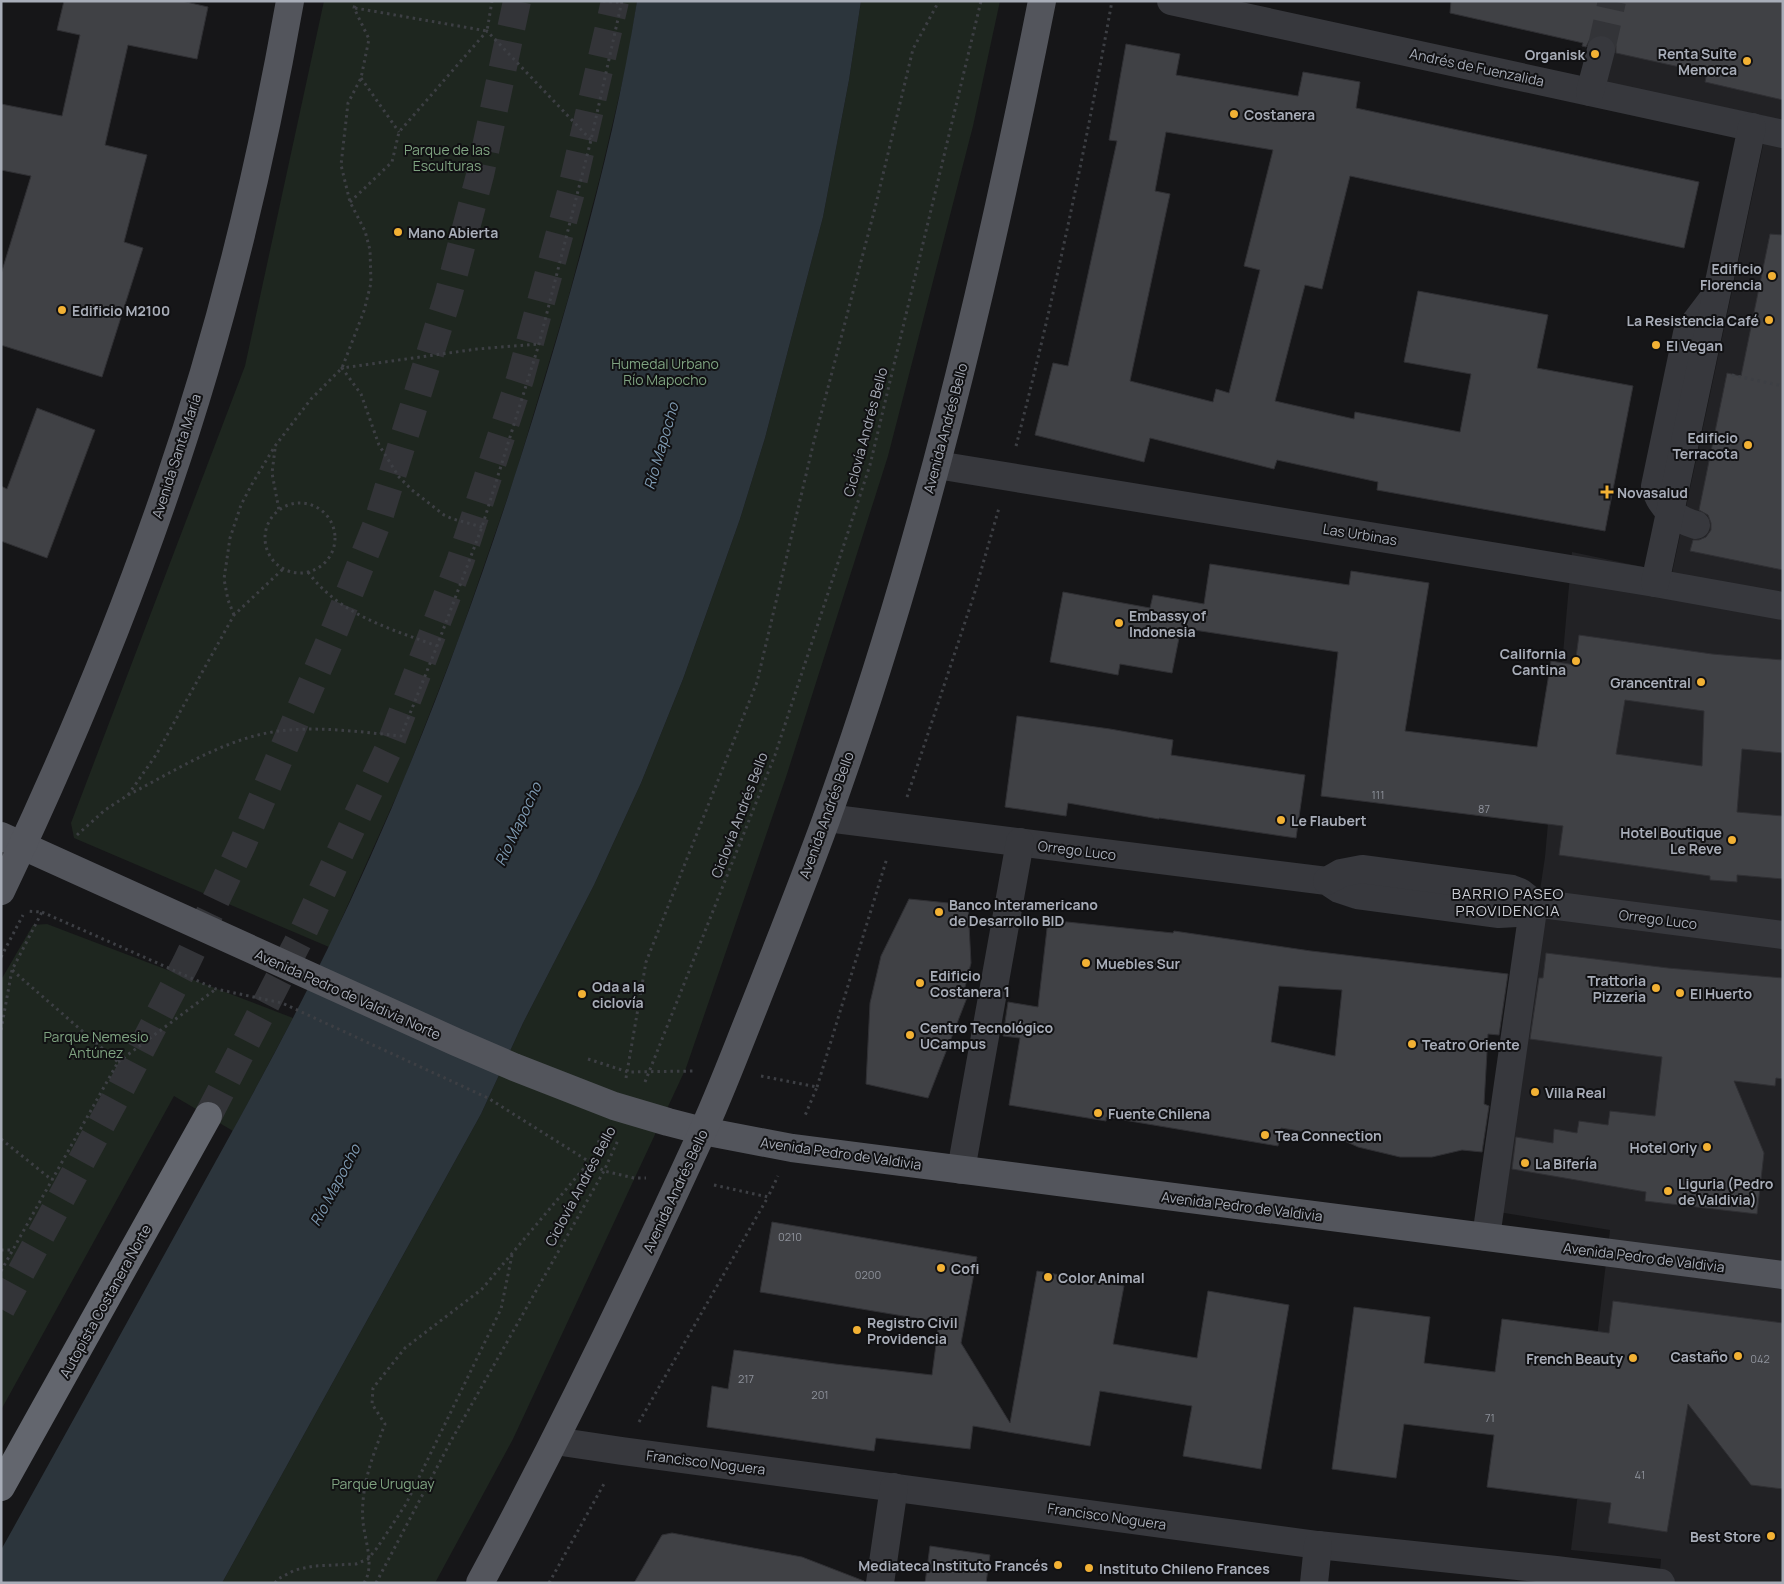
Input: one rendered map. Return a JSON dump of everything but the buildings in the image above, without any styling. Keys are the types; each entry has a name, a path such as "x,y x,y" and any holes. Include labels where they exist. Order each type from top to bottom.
{"highway":[{"name":"Autopista Costanera Norte","path":"1,1487 208,1116"}],"main road":[{"name":"Avenida Santa María","path":"1,891 12,841 35,817 83,708 128,597 168,484 236,254 260,154 290,1"},
{"name":"Avenida Andrés Bello","path":"480,1583 555,1441 624,1301 703,1131 827,818 890,624 936,465 998,218 1042,1"},
{"name":"Avenida Pedro de Valdivia Norte","path":"12,841 514,1067 623,1108 703,1131"},
{"name":"Avenida Pedro de Valdivia","path":"703,1131 792,1148 1783,1275"}],"street":[{"name":"Andrés de Fuenzalida","path":"1171,1 1783,134"},
{"path":"1590,92 1600,50"},
{"path":"1656,583 1752,127"},
{"path":"1696,526 1686,523 1668,511 1660,502 1655,486 1687,333 1718,292"},
{"name":"Las Urbinas","path":"936,465 1656,583 1783,606"},
{"name":"Orrego Luco","path":"827,818 1327,881 1339,889 1357,895 1499,914 1517,913 1534,903 1783,935"},
{"path":"961,1170 1020,842"},
{"path":"1486,1237 1534,903"},
{"name":"Francisco Noguera","path":"555,1441 1556,1576 1661,1583"},
{"path":"880,1583 894,1487"},
{"path":"1314,1583 1318,1545"}],"path":[{"path":"234,615 228,600 224,578 230,538 241,505 275,446 311,399 342,368 364,312 371,283 370,250 364,231 350,202 341,165 348,103 361,78 369,40 354,8 356,1"},
{"path":"350,202 392,162 399,132 486,32 492,1"},
{"path":"35,817 74,838 105,810 128,795 219,749 265,734 279,731 335,730 401,736 482,527 538,344 591,140 622,2 603,1"},
{"path":"364,1583 369,1570 363,1520 364,1486 385,1424 372,1404 373,1388 405,1348 482,1289 590,1161 623,1108 646,962 757,682 814,441 913,49 939,1"},
{"name":"Ciclovía Andrés Bello","path":"376,1583 452,1439 604,1170 623,1108 650,1072 774,756 870,465 981,1"},
{"path":"817,1086 897,826 968,612 1008,477 1039,356 1067,234 1112,1"},
{"path":"354,8 486,32 591,140"},
{"path":"361,78 399,132"},
{"path":"342,368 477,349 538,344"},
{"path":"342,368 361,394 379,445 399,477 412,490 444,515 482,527"},
{"path":"1702,368 1783,386"},
{"path":"275,446 272,473 279,510"},
{"path":"300,502 312,504 329,518 334,528 335,539 333,551 327,561 318,568 308,572 291,572 274,562 267,552 266,529 271,518 279,510 289,504 300,502"},
{"path":"128,795 156,755 234,615 283,569"},
{"path":"308,572 328,595 350,610 380,625 437,646"},
{"path":"25,911 42,912 216,989 282,1003 488,1098 604,1170"},
{"path":"1,1030 12,970 42,912"},
{"path":"12,970 118,1062"},
{"path":"1,1271 118,1062 216,989"},
{"path":"1,1139 52,1180"},
{"path":"549,1583 622,1451 768,1197"},
{"path":"1,1250 13,1250"},
{"path":"275,1583 278,1579 295,1570 314,1566 356,1564 368,1559 377,1548 406,1504 501,1309 512,1254"}],"shaded area":[{"path":"1613,1 1783,1 1783,1583 1659,1583 1661,1559 1571,1550 1610,1230 1492,1211 1545,857 1572,552 1672,573 1769,117 1593,80"}],"green space":[{"name":"Parque de las Esculturas","path":"324,1 637,1 629,54 600,177 568,299 515,476 459,638 405,777 329,947 74,838 71,823 245,366"},
{"name":"Parque Uruguay","path":"861,1 1000,1 973,126 888,456 787,774 686,1068 513,1439 435,1583 222,1583 481,1114 523,1023 594,885 641,783 683,679 740,519 765,438 823,217 849,80"},
{"name":"Parque Nemesio Antúnez","path":"47,924 293,1018 233,1131 174,1096 1,1410 1,980 33,925"}],"water":[{"name":"Humedal Urbano Río Mapocho","path":"637,1 861,1 849,80 823,217 765,438 740,519 683,679 641,783 594,885 523,1023 481,1114 222,1583 1,1583 1,1550 294,1016 363,874 426,724 483,571 534,416 557,338 612,129"}],"tunnel":[{"path":"1,1309 121,1088 186,963 242,845 335,629 378,521 448,296 480,175 517,1"},
{"path":"208,1116 303,932 388,750 460,562 520,379 571,192 615,1"},
{"path":"1601,50 1612,1"}],"place":[{"name":"Organisk","path":"1595,54"},
{"name":"Renta Suite Menorca","path":"1747,61"},
{"name":"Costanera","path":"1234,114"},
{"name":"Mano Abierta","path":"398,232"},
{"name":"Edificio Florencia","path":"1772,276"},
{"name":"Edificio M2100","path":"62,310"},
{"name":"La Resistencia Café","path":"1769,320"},
{"name":"El Vegan","path":"1656,345"},
{"name":"Edificio Terracota","path":"1748,445"},
{"name":"Novasalud","path":"1607,492"},
{"name":"Embassy of Indonesia","path":"1119,623"},
{"name":"California Cantina","path":"1576,661"},
{"name":"Grancentral","path":"1701,682"},
{"name":"Le Flaubert","path":"1281,820"},
{"name":"Hotel Boutique Le Reve","path":"1732,840"},
{"name":"Banco Interamericano de Desarrollo BID","path":"939,912"},
{"name":"Muebles Sur","path":"1086,963"},
{"name":"Edificio Costanera 1","path":"920,983"},
{"name":"Trattoria Pizzeria","path":"1656,988"},
{"name":"El Huerto","path":"1680,993"},
{"name":"Oda a la ciclovía","path":"582,994"},
{"name":"Centro Tecnológico UCampus","path":"910,1035"},
{"name":"Teatro Oriente","path":"1412,1044"},
{"name":"Villa Real","path":"1535,1092"},
{"name":"Fuente Chilena","path":"1098,1113"},
{"name":"Tea Connection","path":"1265,1135"},
{"name":"Hotel Orly","path":"1707,1147"},
{"name":"La Bifería","path":"1525,1163"},
{"name":"Liguria (Pedro de Valdivia)","path":"1668,1191"},
{"name":"Cofi","path":"941,1268"},
{"name":"Color Animal","path":"1048,1277"},
{"name":"Registro Civil Providencia","path":"857,1330"},
{"name":"Castaño","path":"1738,1356"},
{"name":"French Beauty","path":"1633,1358"},
{"name":"Best Store","path":"1771,1536"},
{"name":"Mediateca Instituto Francés","path":"1058,1565"},
{"name":"Instituto Chileno Frances","path":"1089,1568"}],"district":[{"name":"BARRIO PASEO PROVIDENCIA","path":"1508,902"}],"water label":[{"name":"Río Mapocho","path":"661,446"},
{"name":"Río Mapocho","path":"518,824"},
{"name":"Río Mapocho","path":"335,1185"}]}
